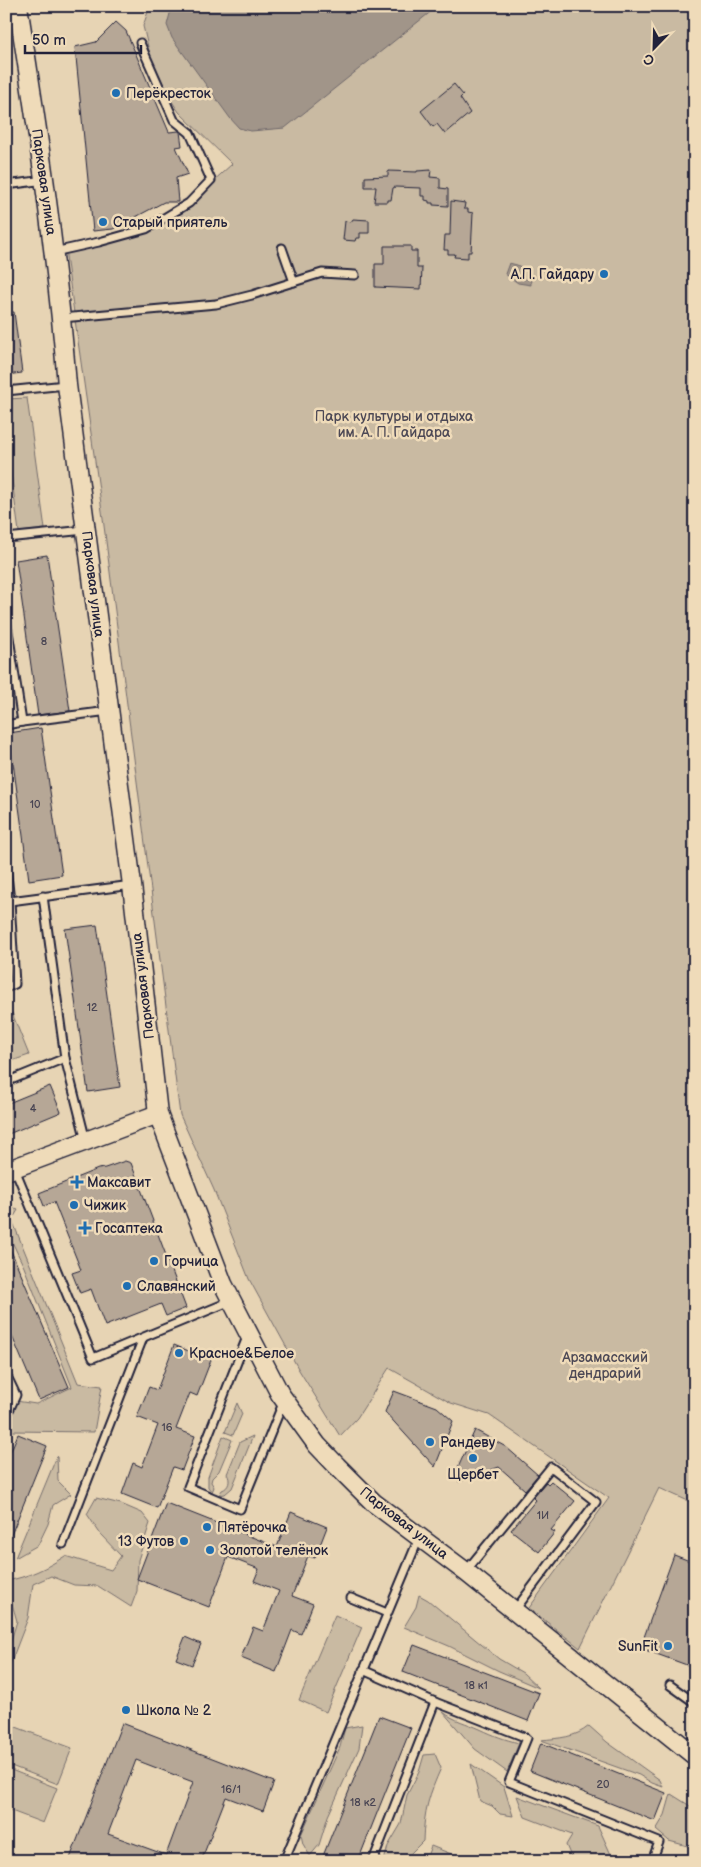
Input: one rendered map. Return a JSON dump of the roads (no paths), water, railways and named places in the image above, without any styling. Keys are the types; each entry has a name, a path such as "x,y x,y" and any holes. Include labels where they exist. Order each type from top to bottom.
{"street":[{"name":"Парковая улица","path":"18,6 45,180 62,318 67,384 132,886 158,1114 219,1275 248,1335 284,1400 317,1445 336,1466 374,1503 466,1572 695,1756"},
{"path":"10,1169 158,1114"}],"lane":[{"path":"54,252 146,229 189,202 211,180 190,133 174,120 140,43"},
{"path":"6,185 45,180"},
{"path":"282,248 294,282"},
{"path":"62,318 216,304 322,273 355,275"},
{"path":"6,391 67,384"},
{"path":"6,538 86,530"},
{"path":"6,618 22,722"},
{"path":"6,725 110,711"},
{"path":"6,867 15,984 6,988"},
{"path":"8,901 132,886"},
{"path":"43,896 66,1058 86,1141"},
{"path":"6,1082 66,1058"},
{"path":"10,1169 93,1358 231,1301"},
{"path":"248,1335 188,1486 240,1509 284,1400"},
{"path":"63,1544 143,1338"},
{"path":"6,1374 16,1395 6,1418"},
{"path":"466,1572 551,1467 596,1502 514,1611"},
{"path":"284,1861 419,1538"},
{"path":"351,1598 387,1613"},
{"path":"363,1670 435,1702 527,1738 509,1782 659,1842 652,1861"},
{"path":"670,1685 695,1703"},
{"path":"373,1861 435,1702"}],"place":[{"name":"Перёкресток","path":"116,93"},
{"name":"Старый приятель","path":"103,222"},
{"name":"А.П. Гайдару","path":"604,274"},
{"name":"Максавит","path":"77,1182"},
{"name":"Чижик","path":"74,1205"},
{"name":"Госаптека","path":"85,1228"},
{"name":"Горчица","path":"154,1261"},
{"name":"Славянский","path":"127,1286"},
{"name":"Красное&Белое","path":"179,1353"},
{"name":"Рандеву","path":"430,1442"},
{"name":"Щербет","path":"473,1458"},
{"name":"Пятёрочка","path":"207,1527"},
{"name":"13 Футов","path":"184,1541"},
{"name":"Золотой телёнок","path":"210,1550"},
{"name":"SunFit","path":"668,1646"},
{"name":"Школа № 2","path":"126,1710"}],"park label":[{"name":"Парк культуры и отдыха им. А. П. Гайдара","path":"394,424"},
{"name":"Арзамасский дендрарий","path":"605,1365"}]}
